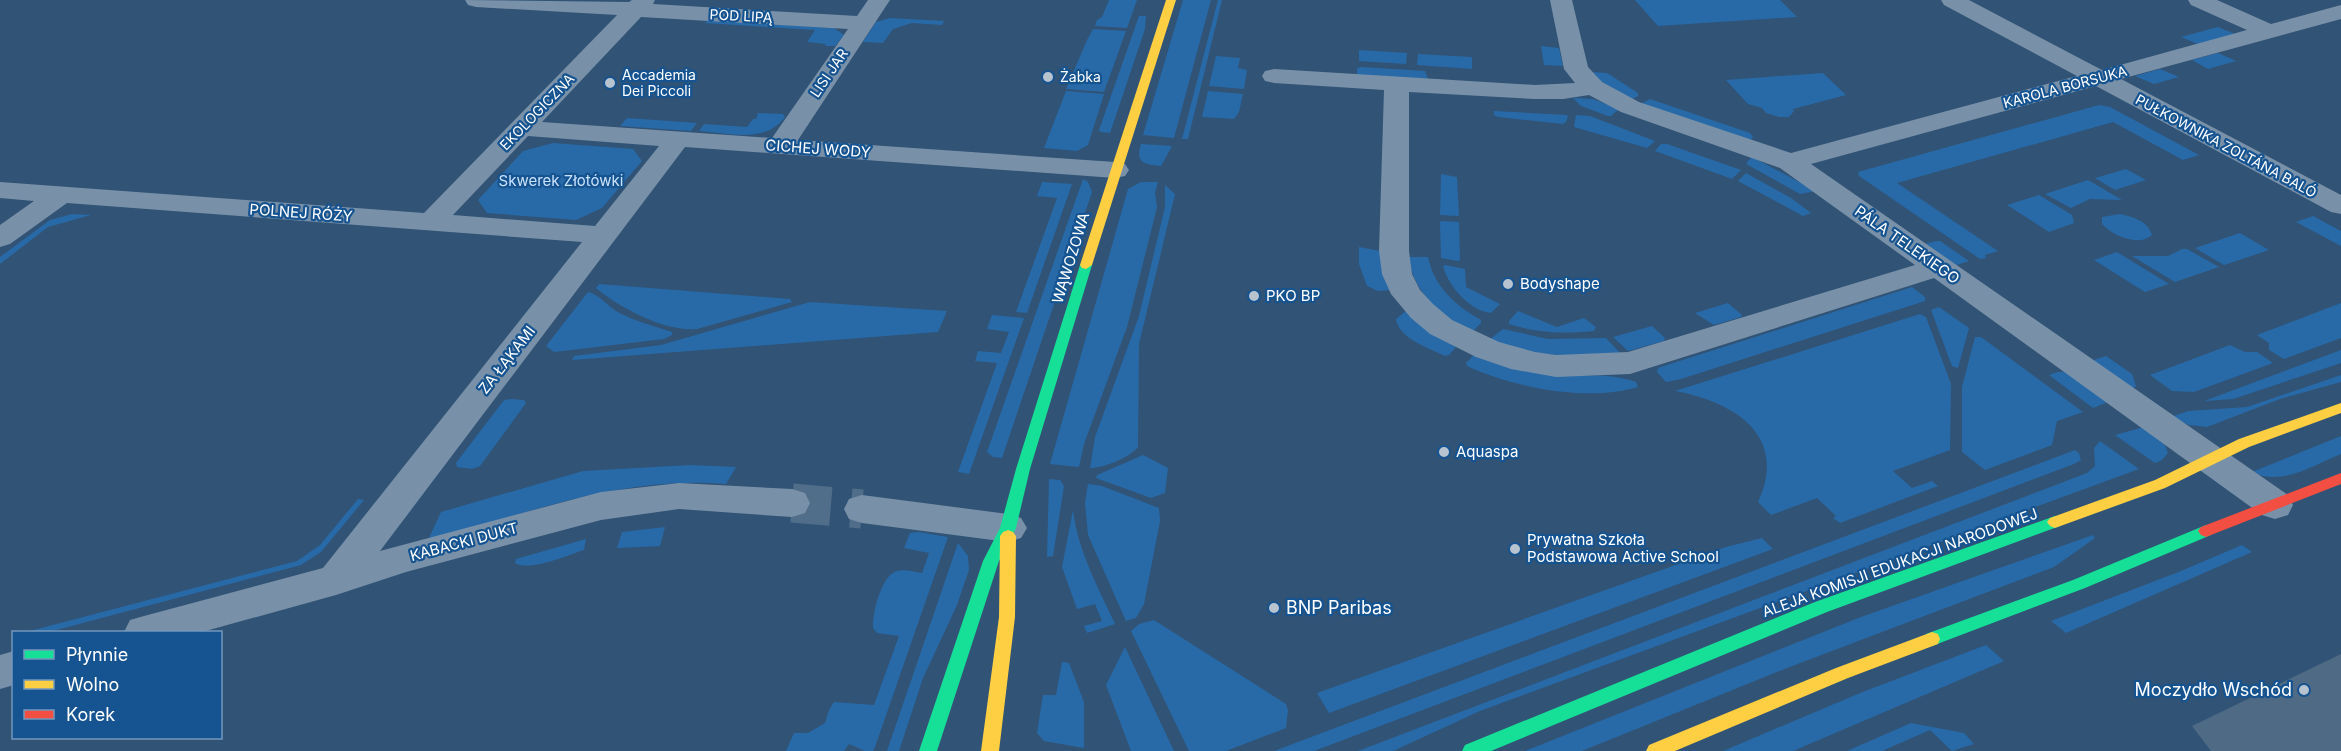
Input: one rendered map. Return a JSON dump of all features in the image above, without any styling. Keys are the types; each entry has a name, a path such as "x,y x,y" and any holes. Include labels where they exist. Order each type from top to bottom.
{"street":[{"name":"POD LIPĄ","path":"476,0 639,5 863,23"},
{"name":"LISI JAR","path":"780,146 879,0"},
{"name":"WĄWOZOWA","path":"928,751 991,561 1008,528 1023,469 1115,170 1171,0"},
{"name":"PÁLA TELEKIEGO","path":"1561,0 1576,69 1593,87 1630,107 1790,162 2275,504"},
{"name":"PUŁKOWNIKA ZOLTÁNA BALÓ","path":"1952,0 2097,79 2341,206"},
{"path":"2199,0 2270,32"},
{"name":"EKOLOGICZNA","path":"430,223 639,5"},
{"name":"KAROLA BORSUKA","path":"1790,162 2341,12"},
{"path":"1274,76 1550,92 1593,87"},
{"path":"1397,84 1394,251 1397,274 1408,296 1427,316 1450,332 1474,344 1512,358 1554,366 1590,367 1630,363 1939,267"},
{"name":"CICHEJ WODY","path":"522,128 1115,170"},
{"name":"ZA ŁĄKAMI","path":"336,580 677,140"},
{"name":"POLNEJ RÓŻY","path":"0,190 603,235"},
{"path":"0,238 61,195"},
{"name":"ALEJA KOMISJI EDUKACJI NARODOWEJ","path":"1471,751 1821,607 2160,484 2209,459 2341,408"},
{"path":"1655,751 1842,673 2079,584 2217,526 2341,478"},
{"name":"KABACKI DUKT","path":"151,631 336,580 404,558 600,506 679,496 792,503"},
{"path":"862,509 1008,528"},
{"name":"WĄWOZOWA","path":"990,751 1002,663 1010,559 1008,528"}],"green space":[{"path":"1109,0 1137,0 1127,28 1095,26 1097,20 1102,17"},
{"path":"1183,0 1211,0 1174,138 1143,135"},
{"path":"1218,0 1222,0 1188,139 1182,139"},
{"path":"1635,0 1780,0 1797,17 1658,26"},
{"path":"1139,16 1146,16 1145,29 1110,133 1101,132 1099,130"},
{"path":"890,18 944,21 942,25 912,23 893,29 883,43 863,42 876,22"},
{"path":"708,20 834,28 844,35 835,46 825,46 826,44 807,42 815,30 705,23"},
{"path":"2218,27 2235,34 2198,44 2181,37"},
{"path":"1093,29 1126,31 1104,92 1066,89 1087,40"},
{"path":"1541,46 1559,48 1563,66 1544,65"},
{"path":"1359,50 1407,53 1406,64 1359,61"},
{"path":"2218,53 2236,61 2208,69 2192,60"},
{"path":"1418,54 1472,57 1472,69 1417,65"},
{"path":"1216,56 1240,58 1238,68 1247,70 1244,89 1209,86"},
{"path":"1357,68 1425,71 1428,79 1357,75"},
{"path":"2160,69 2179,77 2154,84 2135,76"},
{"path":"1593,72 1607,73 1638,93 1638,96 1630,100 1601,82"},
{"path":"1823,73 1846,95 1793,109 1789,117 1766,113 1762,108 1748,104 1726,80"},
{"path":"1066,91 1104,94 1088,145 1077,151 1044,148"},
{"path":"1208,91 1243,94 1239,112 1234,119 1202,117"},
{"path":"1573,98 1593,99 1619,109 1608,116 1581,106"},
{"path":"1650,99 1750,133 1753,137 1749,142 1641,104"},
{"path":"2099,105 2110,107 2199,155 2183,160 2113,122 1897,183 1998,251 1985,255 1986,258 1980,259 1859,176 1858,172"},
{"path":"1494,111 1568,116 1563,124 1498,117 1494,115"},
{"path":"758,113 783,114 785,117 777,125 757,134 734,135 699,131 704,124 747,127 753,119 756,119"},
{"path":"1576,115 1590,116 1655,141 1647,148 1574,127"},
{"path":"627,118 697,123 691,131 620,126"},
{"name":"Skwerek Złotówki","path":"553,143 633,149 642,161 602,208 576,220 487,213 478,200 523,151"},
{"path":"1141,144 1172,146 1161,166 1146,163 1140,159"},
{"path":"1661,144 1667,144 1741,170 1732,179 1655,151"},
{"path":"1752,157 1816,191 1800,194 1748,165 1746,163"},
{"path":"2126,169 2146,180 2115,190 2095,178"},
{"path":"1746,173 1791,198 1811,213 1803,216 1738,181"},
{"path":"1441,174 1457,177 1459,216 1440,215"},
{"path":"1083,179 1088,182 1092,192 1002,458 993,457 987,452"},
{"path":"2088,180 2122,200 2090,199 2071,208 2045,194"},
{"path":"1042,182 1072,184 1027,313 1016,312 1057,198 1037,196"},
{"path":"1141,182 1158,182 1155,193 1157,207 1127,327 1084,444 1079,467 1050,464 1128,189"},
{"path":"1165,185 1175,194 1139,344 1138,447 1116,462 1090,468 1095,437 1139,316 1165,207"},
{"path":"2039,195 2072,215 2074,223 2049,232 2007,205"},
{"path":"72,214 91,215 48,227 0,264 0,257 50,220"},
{"path":"2120,214 2144,223 2152,235 2133,240 2119,236 2102,224 2102,217"},
{"path":"2313,216 2341,231 2341,246 2296,222"},
{"path":"1440,222 1459,222 1460,260 1458,261 1441,258"},
{"path":"2240,233 2269,250 2224,265 2195,248"},
{"path":"1940,241 1969,261 1957,265 1921,245"},
{"path":"1359,247 1380,251 1383,275 1391,290 1378,291 1367,286 1359,264"},
{"path":"2187,249 2219,267 2175,282 2132,256 2168,256"},
{"path":"2117,252 2169,284 2145,292 2094,260"},
{"path":"1407,257 1428,257 1435,278 1447,294 1481,320 1472,332 1449,319 1430,302 1416,281"},
{"path":"1443,266 1465,269 1466,287 1500,304 1491,313 1475,308 1450,282"},
{"path":"599,284 790,299 792,302 697,329 684,329 657,323 630,311 596,288"},
{"path":"1912,287 1925,297 1925,301 1681,379 1666,382 1657,372 1658,368 1667,365"},
{"path":"588,292 623,315 672,332 672,335 664,339 554,352 546,346"},
{"path":"810,302 947,311 938,332 572,360 574,356 661,345"},
{"path":"1728,303 1742,315 1741,317 1714,325 1695,313"},
{"path":"2341,303 2341,338 2284,359 2269,350 2269,343 2257,335"},
{"path":"1939,307 1969,328 1958,368 1952,366 1931,310"},
{"path":"1406,311 1434,334 1456,347 1445,356 1409,337 1398,326 1396,319"},
{"path":"1518,311 1557,327 1584,318 1596,327 1594,331 1562,332 1540,331 1509,324"},
{"path":"1920,314 1926,317 1951,384 1950,450 1893,471 1912,488 1932,481 1938,486 1840,523 1817,498 1771,515 1758,502 1766,478 1766,458 1761,440 1735,413 1697,396 1675,391"},
{"path":"992,315 1024,318 969,474 958,472 997,363 975,361 978,351 1001,353 1009,332 987,329"},
{"path":"1652,326 1665,338 1664,341 1628,351 1613,337"},
{"path":"1503,329 1548,339 1606,338 1620,353 1578,357 1537,353 1489,340"},
{"path":"1975,337 1981,337 2083,412 2057,421 2052,445 1985,470 1962,452 1962,387"},
{"path":"2230,345 2245,352 2257,352 2273,363 2194,392 2172,391 2150,375"},
{"path":"2341,350 2341,363 2233,399 2204,401"},
{"path":"1474,355 1538,373 1626,379 1636,382 1638,387 1597,393 1574,393 1529,386 1507,381 1467,366 1466,363"},
{"path":"2106,356 2132,374 2136,386 2130,391 2093,364 2094,360"},
{"path":"2066,372 2111,401 2093,408 2049,375"},
{"path":"2341,375 2341,382 2280,399 2207,427 2189,425 2171,417 2188,411 2247,407"},
{"path":"504,400 524,400 526,403 480,466 472,469 457,467 456,463"},
{"path":"2144,427 2165,445 2168,453 2162,460 2155,463 2115,435"},
{"path":"2341,436 2341,454 2297,473 2275,477 2252,472"},
{"path":"2100,441 2139,469 1480,711 1393,751 1358,751 2087,473 2095,466 2094,448"},
{"path":"2075,450 2079,453 2081,460 2074,464 1314,751 1274,751"},
{"path":"1143,455 1168,468 1165,493 1151,498 1096,478 1097,475"},
{"path":"690,465 736,467 726,484 650,485 613,491 541,508 432,540 429,538 441,512 583,471"},
{"path":"1049,479 1060,480 1064,486 1053,556 1047,557"},
{"path":"1088,484 1102,486 1159,508 1160,521 1144,604 1136,618 1126,621 1088,535 1085,503"},
{"path":"358,499 364,500 321,552 301,565 53,631 30,631 297,561 320,545"},
{"path":"1073,510 1084,554 1115,624 1087,633 1084,626 1102,621 1095,604 1077,609 1062,567"},
{"path":"665,527 660,546 617,548 622,532"},
{"path":"918,532 948,537 873,751 865,751 849,744 844,751 786,751 794,733 808,733 825,723 834,702 874,705 899,636 877,633 873,628 876,605 882,587 891,574 903,570 922,573 929,553 904,548 910,533"},
{"path":"2093,535 2095,538 2054,567 1787,668 1582,751 1525,751 1861,617"},
{"path":"1762,538 1773,549 1329,713 1317,693 1726,547"},
{"path":"586,539 584,550 559,559 530,565 515,563 516,559"},
{"path":"958,543 968,556 969,570 957,605 923,678 899,751 887,751"},
{"path":"2242,545 2252,552 2066,633 2051,621 2181,571"},
{"path":"1154,620 1286,704 1288,710 1286,728 1226,751 1189,751 1131,631 1139,624"},
{"path":"1986,645 2004,661 1793,751 1723,751 1860,693"},
{"path":"1125,647 1174,751 1131,751 1106,685"},
{"path":"1062,662 1069,663 1084,702 1084,748 1044,741 1037,733 1043,695 1056,695"},
{"path":"1911,723 1964,733 1974,744 1952,751 1930,730 1882,751 1847,751"}],"building":[{"name":"Moczydło Wschód","path":"2341,654 2341,751 2211,751 2192,726"}],"tunnel":[{"path":"792,503 862,509"}],"traffic: fast":[{"path":"928,751 991,561 1008,528 1023,469 1086,265"},
{"path":"1471,751 1821,607 2055,522"},
{"path":"1932,639 2079,584 2206,531"}],"traffic: slow":[{"path":"1086,265 1171,0"},
{"path":"2055,522 2160,484 2244,443 2341,408"},
{"path":"990,751 1007,617 1008,536"},
{"path":"1655,751 1842,673 1932,639"}],"traffic: jam":[{"path":"2206,531 2341,478"}],"place":[{"name":"Żabka","path":"1048,77"},
{"name":"Accademia Dei Piccoli","path":"610,83"},
{"name":"Bodyshape","path":"1508,284"},
{"name":"PKO BP","path":"1254,296"},
{"name":"Aquaspa","path":"1444,452"},
{"name":"Prywatna Szkoła Podstawowa Active School","path":"1515,549"},
{"name":"BNP Paribas","path":"1274,608"},
{"name":"Moczydło Wschód","path":"2304,690"}]}
